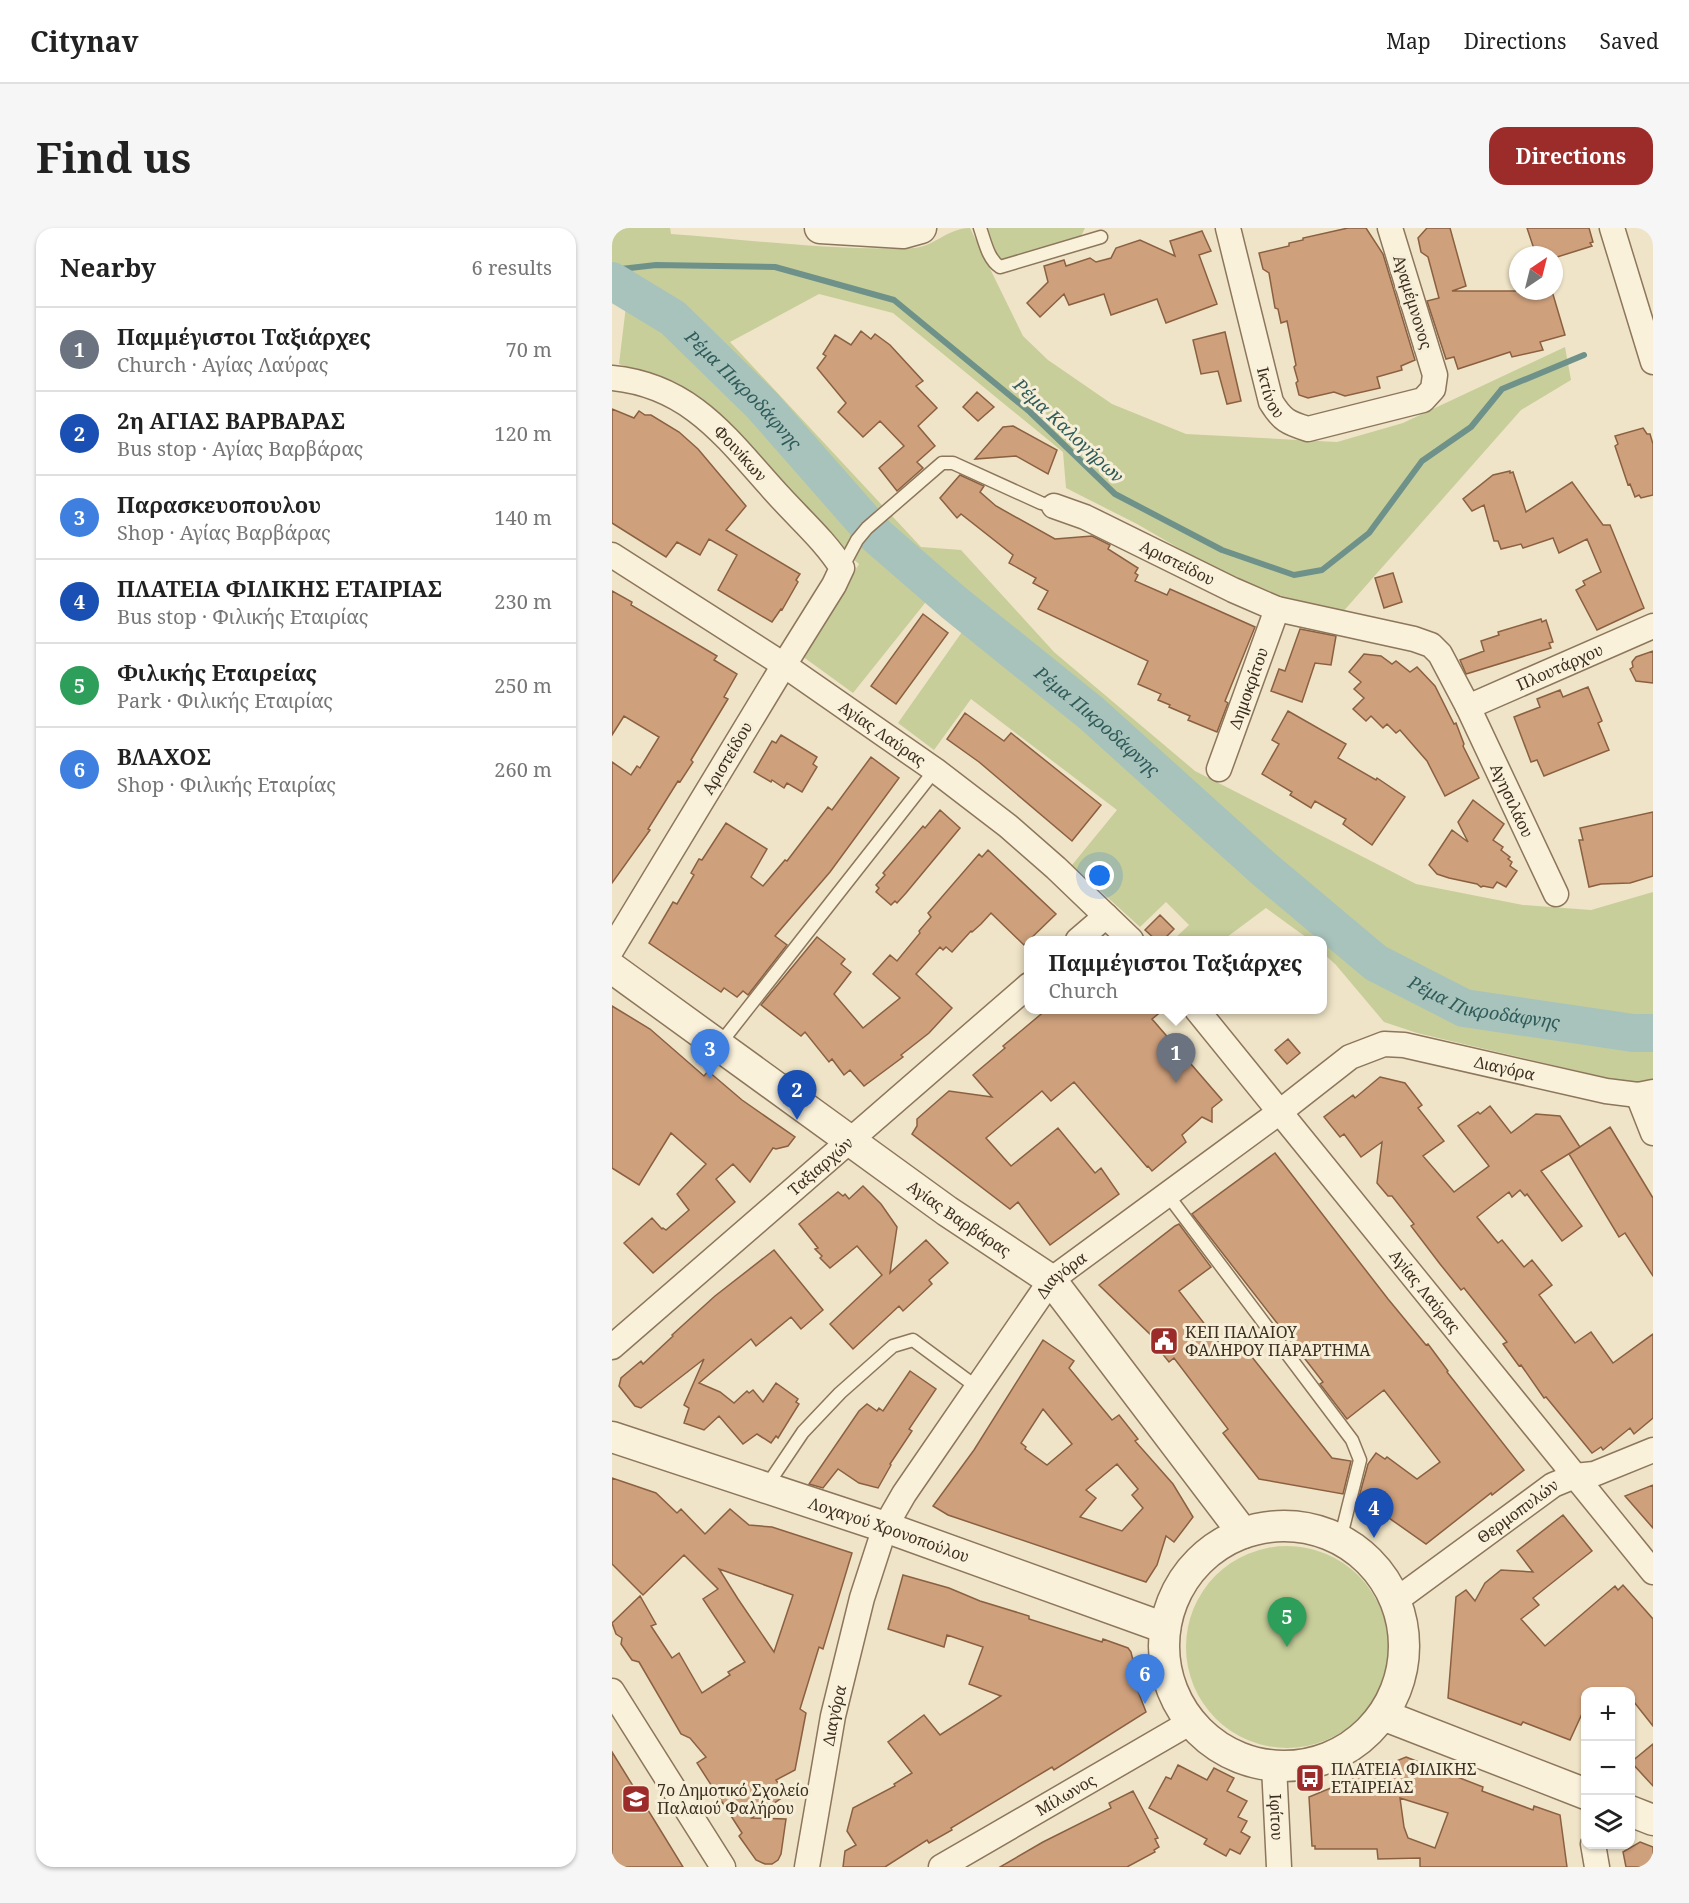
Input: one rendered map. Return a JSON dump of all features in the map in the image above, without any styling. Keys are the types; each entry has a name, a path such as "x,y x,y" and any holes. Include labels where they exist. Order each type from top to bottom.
{"street":[{"path":"820,228 903,233 921,228"},
{"name":"Ικτίνου","path":"1228,228 1271,402 1280,416 1292,424 1308,429 1423,400 1433,389 1435,375"},
{"name":"Αγαμέμνονος","path":"1390,228 1435,375"},
{"path":"1612,228 1653,362"},
{"name":"Φοινίκων","path":"612,378 660,390 686,404 714,424 842,567"},
{"name":"Αριστείδου","path":"1054,506 1085,517 1233,590 1277,609 1414,639 1431,645 1440,654 1468,707"},
{"name":"Αγίας Λαύρας","path":"612,555 784,665 935,770 1008,826 1127,936"},
{"name":"Αριστείδου","path":"612,949 834,585 842,567"},
{"name":"Δημοκρίτου","path":"1219,769 1277,609"},
{"name":"Πλουτάρχου","path":"1468,707 1653,626"},
{"name":"Αγησιλάου","path":"1468,707 1556,894"},
{"path":"1083,936 1106,916"},
{"name":"Αγίας Βαρβάρας","path":"612,968 947,1211 1051,1280 1243,1533"},
{"name":"Ταξιαρχών","path":"612,1347 1024,989"},
{"name":"Αγίας Λαύρας","path":"1200,1014 1653,1572"},
{"name":"Διαγόρα","path":"807,1867 833,1716 862,1598 885,1527 904,1494 1051,1280 1281,1111 1350,1057 1384,1044 1404,1045 1606,1091 1646,1094"},
{"path":"1646,1094 1653,1133"},
{"name":"Λοχαγού Χρονοπούλου","path":"612,1437 885,1527 1165,1628"},
{"name":"Θερμοπυλών","path":"1395,1601 1553,1485 1575,1476 1594,1473 1653,1450"},
{"path":"1285,1526 1305,1528 1340,1540 1360,1553 1377,1570 1395,1601 1404,1638 1404,1659 1393,1698 1383,1715 1358,1741 1327,1759 1292,1766 1274,1766 1234,1755 1215,1744 1191,1722 1174,1694 1165,1662 1165,1628 1175,1597 1192,1569 1208,1553 1243,1533 1285,1526"},
{"path":"612,1691 723,1867"},
{"path":"1383,1715 1581,1792"},
{"name":"Μίλωνος","path":"952,1864 1191,1722"},
{"name":"Ιφίτου","path":"1274,1766 1279,1867"},
{"path":"1635,1813 1653,1820"},
{"path":"1594,1849 1596,1867"}],"lane":[{"path":"980,228 988,252 994,263 1000,267 1101,237"},
{"name":"Αριστείδου","path":"842,567 857,540 867,528 938,465 947,462 1041,503 1054,506"},
{"path":"719,1045 935,770"},
{"path":"1167,1194 1352,1440 1360,1460 1340,1540"},
{"path":"765,1488 803,1431 840,1393 893,1346 913,1340 978,1388"}],"green space":[{"path":"612,228 670,228 671,234 884,249 921,247 955,231 970,228 1023,336 1048,360 1112,404 1186,434 1337,442 1403,423 1565,347 1571,380 1521,410 1341,614 1294,601 1220,572 1137,524 1066,488 1063,452 893,313 819,294 730,342 921,547 961,550 1054,652 1195,771 1416,884 1523,905 1591,910 1653,892 1653,1081 1633,1084 1417,1033 1384,1022 1327,957 1327,936 1304,936 1266,908 1228,936 1177,936 1189,925 1166,902 1140,927 1072,865 1117,810 971,699 934,750 898,723 969,622 933,593 853,693 802,656 859,564 835,544 724,417 679,385 619,364 626,306 618,300 612,300"},
{"path":"988,228 1085,228 1081,236 1002,260 996,256"},
{"path":"1277,1546 1297,1546 1326,1553 1359,1575 1381,1608 1388,1647 1381,1686 1359,1719 1326,1741 1297,1748 1277,1748 1248,1741 1215,1719 1193,1686 1186,1657 1186,1637 1193,1608 1215,1575 1248,1553"}],"building":[{"path":"1348,228 1366,228 1383,254 1415,360 1401,366 1402,370 1377,377 1380,388 1345,396 1334,392 1308,398 1299,395 1294,367 1296,365 1287,321 1281,323 1278,309 1275,308 1269,273 1263,269 1259,253 1289,246 1289,243 1303,240 1303,238"},
{"path":"1427,228 1450,228 1466,286 1452,291 1509,291 1509,300 1555,300 1565,335 1540,342 1543,350 1512,357 1510,352 1458,369 1454,357 1446,359 1427,301 1439,298 1428,257 1421,252 1418,238"},
{"path":"1527,228 1589,228 1593,242 1590,243 1592,246 1563,255 1563,246 1533,246"},
{"path":"1202,231 1211,251 1199,255 1217,304 1166,323 1157,299 1111,315 1104,294 1069,305 1064,294 1040,317 1027,303 1048,282 1044,266 1064,260 1066,266 1090,258 1096,262 1111,258 1116,248 1140,240 1175,256 1170,241"},
{"path":"861,331 871,339 875,334 890,345 923,381 916,386 937,408 918,426 935,446 917,462 923,468 897,491 879,468 904,446 880,421 863,437 838,412 846,403 817,368 826,356 823,354 835,335 851,345"},
{"path":"1225,332 1241,401 1227,404 1218,371 1201,374 1193,340"},
{"path":"977,392 994,407 978,421 963,407"},
{"path":"612,409 634,418 639,411 645,415 651,415 679,432 698,449 746,506 726,530 800,574 782,610 772,622 718,590 737,555 709,539 700,555 677,542 666,557 612,523"},
{"path":"1013,426 1057,450 1048,474 1016,456 975,459 1003,427"},
{"path":"1643,428 1647,434 1650,434 1653,444 1653,495 1641,498 1639,495 1635,497 1630,484 1628,485 1615,446 1618,444 1615,436"},
{"path":"1510,471 1510,473 1513,472 1526,512 1572,482 1603,525 1610,525 1644,608 1597,630 1576,590 1585,585 1583,581 1601,572 1587,539 1559,553 1553,538 1523,548 1521,544 1501,549 1498,541 1494,541 1484,505 1472,511 1463,499 1493,475"},
{"path":"960,475 984,486 980,492 996,506 1055,539 1092,536 1110,545 1108,549 1138,568 1135,581 1167,595 1170,589 1255,627 1225,701 1228,703 1217,732 1188,720 1190,716 1158,700 1161,694 1138,684 1148,661 1038,609 1048,591 1033,583 1036,578 1009,563 1013,555 961,514 957,518 940,498"},
{"path":"1393,573 1402,602 1384,608 1375,578"},
{"path":"612,591 632,602 631,605 717,656 714,660 737,674 724,697 728,699 691,760 693,762 680,782 678,781 648,829 650,830 612,883 612,762 631,775 637,766 640,768 659,737 624,716 612,735"},
{"path":"923,614 948,633 896,704 871,686"},
{"path":"1541,619 1542,622 1546,620 1553,642 1549,643 1551,648 1466,674 1460,660 1484,651 1481,641 1499,635 1498,632"},
{"path":"1300,629 1336,636 1331,665 1315,663 1302,702 1271,691 1279,669 1285,671"},
{"path":"1653,651 1653,683 1636,681 1630,669 1633,667 1632,662 1636,657"},
{"path":"1364,654 1381,656 1392,664 1396,661 1410,672 1417,667 1435,686 1454,724 1456,723 1463,746 1479,778 1445,796 1427,761 1400,730 1396,733 1387,724 1383,728 1371,716 1366,721 1353,709 1364,698 1354,689 1361,682 1349,672"},
{"path":"1588,687 1602,721 1598,723 1609,750 1544,776 1537,760 1531,762 1514,717 1540,707 1537,699 1560,690 1563,697"},
{"path":"1288,711 1346,744 1338,758 1376,780 1377,778 1405,797 1372,845 1343,824 1346,819 1315,801 1311,808 1290,795 1292,792 1262,774 1279,744 1272,740"},
{"path":"965,713 1004,741 1011,733 1101,805 1072,841 979,762 947,739"},
{"path":"781,735 817,757 813,764 817,767 802,792 787,783 784,788 754,772 772,741 776,743"},
{"path":"871,757 899,778 830,872 775,936 787,945 748,995 743,991 737,997 724,988 721,992 649,943 673,902 677,904 694,875 691,873 699,859 702,860 726,823 767,849 751,877 763,886 785,860 787,861 828,807 832,810"},
{"path":"1473,800 1504,824 1493,840 1503,847 1501,850 1510,857 1508,859 1512,862 1510,866 1517,871 1506,887 1497,882 1493,888 1481,887 1477,884 1449,878 1437,874 1429,865 1452,830 1468,842 1458,822"},
{"path":"940,810 960,828 906,893 897,903 895,901 891,905 876,892 879,888 876,885 885,875 883,873 923,826 925,828"},
{"path":"1653,812 1653,876 1630,883 1601,884 1589,887 1579,840 1583,840 1580,828"},
{"path":"988,850 1056,914 1033,936 1024,936 1024,945 991,913 952,952 946,947 943,950 940,947 916,974 952,1008 929,1033 901,1055 903,1057 864,1086 850,1070 844,1075 832,1059 829,1062 805,1032 801,1036 761,1005 817,937 845,959 841,964 851,972 834,994 863,1028 900,998 873,974 890,955 897,961 931,917 928,913 979,854 982,857"},
{"path":"1160,915 1174,929 1167,936 1152,936 1145,930"},
{"path":"612,1006 650,1029 704,1076 708,1071 742,1100 795,1137 788,1146 773,1148 750,1182 733,1164 716,1179 735,1202 653,1273 624,1243 652,1218 662,1229 666,1230 689,1210 677,1194 706,1164 671,1133 639,1185 612,1168"},
{"path":"1041,1014 1158,1014 1152,1019 1222,1100 1212,1108 1212,1122 1202,1117 1182,1135 1186,1142 1152,1171 1074,1082 1051,1101 1042,1091 986,1138 1011,1166 1058,1128 1095,1173 1101,1168 1119,1194 1050,1245 1018,1202 1010,1209 912,1134 917,1126 917,1119 949,1091 992,1097 973,1075 1005,1048 1003,1046"},
{"path":"1288,1039 1300,1053 1287,1064 1275,1050"},
{"path":"1380,1077 1405,1083 1422,1105 1418,1108 1444,1141 1423,1156 1454,1192 1489,1166 1458,1126 1490,1106 1511,1133 1536,1114 1560,1116 1580,1147 1541,1171 1582,1226 1562,1241 1527,1194 1525,1196 1520,1190 1512,1197 1509,1192 1477,1217 1498,1243 1502,1240 1524,1267 1532,1260 1552,1285 1539,1295 1575,1343 1591,1332 1613,1363 1653,1334 1653,1418 1634,1434 1630,1428 1603,1450 1601,1447 1592,1453 1546,1397 1544,1398 1521,1365 1519,1366 1503,1344 1507,1342 1464,1288 1461,1290 1440,1264 1411,1226 1414,1224 1392,1196 1388,1196 1377,1183 1382,1142 1361,1157 1344,1134 1340,1137 1324,1117 1353,1095 1355,1098"},
{"path":"1610,1127 1653,1198 1653,1276 1625,1233 1619,1237 1569,1154"},
{"path":"1275,1153 1388,1299 1426,1345 1428,1344 1447,1372 1524,1470 1426,1544 1359,1497 1368,1464 1376,1453 1385,1459 1387,1457 1417,1479 1440,1462 1384,1390 1347,1419 1320,1384 1323,1382 1192,1214"},
{"path":"863,1186 881,1204 897,1227 890,1273 926,1240 948,1263 929,1280 932,1284 903,1311 899,1306 853,1349 830,1324 882,1275 857,1246 830,1268 820,1258 822,1256 815,1249 818,1248 799,1224 838,1192 843,1196 845,1194 849,1199"},
{"path":"1179,1224 1211,1267 1179,1291 1220,1344 1233,1333 1332,1458 1351,1461 1343,1494 1259,1479 1223,1433 1228,1429 1174,1358 1169,1362 1152,1341 1155,1339 1099,1285"},
{"path":"774,1250 823,1310 801,1329 791,1317 756,1346 751,1339 699,1383 720,1392 734,1403 747,1391 749,1393 753,1390 763,1402 776,1383 798,1399 796,1402 799,1404 778,1438 776,1436 771,1443 757,1434 743,1444 719,1416 704,1430 684,1423 689,1408 684,1405 704,1359 641,1408 635,1406 619,1386 621,1378 641,1361 643,1364 715,1296"},
{"path":"1043,1340 1074,1361 1069,1368 1112,1420 1119,1415 1138,1439 1135,1441 1173,1484 1193,1517 1174,1542 1166,1536 1157,1565 1146,1582 948,1515 933,1506 974,1450","holes":["1043,1409 1072,1444 1047,1465 1025,1449 1026,1447 1021,1443","1117,1464 1138,1489 1132,1495 1143,1508 1122,1531 1080,1517 1096,1498 1086,1490"]},
{"path":"910,1371 936,1389 909,1429 912,1431 890,1464 878,1488 859,1483 838,1469 823,1488 809,1484 859,1411 867,1404 877,1411 879,1408 883,1411"},
{"path":"612,1478 656,1493 677,1513 681,1509 705,1534 730,1509 749,1525 772,1527 852,1553 823,1649 819,1647 800,1709 806,1713 795,1770 776,1780 786,1795 752,1818 786,1819 781,1854 772,1864 756,1860 739,1836 742,1833 697,1763 706,1757 690,1738 681,1734 639,1662 632,1660 621,1644 622,1638 616,1634 612,1623 640,1596 656,1624 651,1626 672,1658 679,1653 702,1693 730,1675 728,1672 745,1662 703,1599 718,1589 684,1555 643,1595 612,1564","holes":["719,1569 793,1595 774,1652"]},
{"path":"1653,1485 1653,1528 1625,1496"},
{"path":"1563,1515 1592,1551 1533,1598 1539,1605 1521,1619 1545,1646 1615,1586 1618,1590 1623,1585 1653,1619 1653,1726 1635,1703 1635,1687 1581,1687 1581,1716 1570,1740 1448,1698 1456,1597 1466,1590 1475,1601 1485,1583 1501,1570 1533,1572 1517,1551"},
{"path":"903,1575 949,1588 980,1601 1029,1616 1029,1619 1128,1648 1137,1677 1133,1678 1146,1712 1054,1770 1052,1767 951,1828 952,1830 929,1843 927,1840 885,1867 843,1867 845,1851 856,1845 847,1831 853,1808 895,1786 894,1784 912,1773 888,1742 924,1715 940,1735 1001,1696 969,1684 983,1647 947,1635 944,1647 888,1629"},
{"path":"1653,1744 1653,1786 1635,1766 1635,1759"},
{"name":"7ο Δημοτικό Σχολείο Παλαιού Φαλήρου","path":"612,1752 656,1823 683,1867 612,1867"},
{"path":"1406,1757 1483,1787 1482,1791 1533,1810 1534,1806 1560,1815 1567,1867 1420,1867 1420,1858 1378,1859 1377,1849 1315,1849 1315,1846 1312,1846 1309,1797","holes":["1400,1798 1448,1813 1435,1848 1408,1838"]},
{"path":"1178,1765 1207,1780 1214,1768 1234,1778 1227,1791 1247,1801 1238,1817 1247,1821 1241,1832 1250,1837 1240,1854 1230,1849 1226,1856 1204,1844 1207,1839 1149,1808 1166,1777 1171,1779"},
{"path":"1133,1791 1158,1838 1155,1839 1159,1847 1154,1850 1155,1852 1127,1867 1000,1867 1043,1842 1111,1808 1109,1803"},
{"path":"1640,1842 1653,1847 1653,1867 1626,1867 1623,1852 1635,1849 1635,1845"}],"waterway":[{"name":"Ρέμα Καλογήρων","path":"612,270 656,265 775,267 894,300 1030,412 1115,494 1222,550 1294,575 1322,570 1369,533 1422,461 1471,427 1502,389 1584,355"},
{"name":"Ρέμα Πικροδάφνης","path":"612,281 673,318 762,405 877,536 953,602 1091,713 1264,869 1376,963 1464,1008 1633,1033 1653,1033"}],"place":[{"name":"Παρασκευοπουλου","path":"710,1079"},
{"name":"Παμμέγιστοι Ταξιάρχες","path":"1176,1083"},
{"name":"2η ΑΓΙΑΣ ΒΑΡΒΑΡΑΣ","path":"797,1120"},
{"name":"ΚΕΠ ΠΑΛΑΙΟΥ ΦΑΛΗΡΟΥ ΠΑΡΑΡΤΗΜΑ","path":"1164,1341"},
{"name":"ΠΛΑΤΕΙΑ ΦΙΛΙΚΗΣ ΕΤΑΙΡΙΑΣ","path":"1374,1538"},
{"name":"Φιλικής Εταιρείας","path":"1287,1647"},
{"name":"ΒΛΑΧΟΣ","path":"1145,1704"},
{"name":"ΠΛΑΤΕΙΑ ΦΙΛΙΚΗΣ ΕΤΑΙΡΕΙΑΣ","path":"1310,1778"},
{"name":"7ο Δημοτικό Σχολείο Παλαιού Φαλήρου","path":"636,1799"}]}
